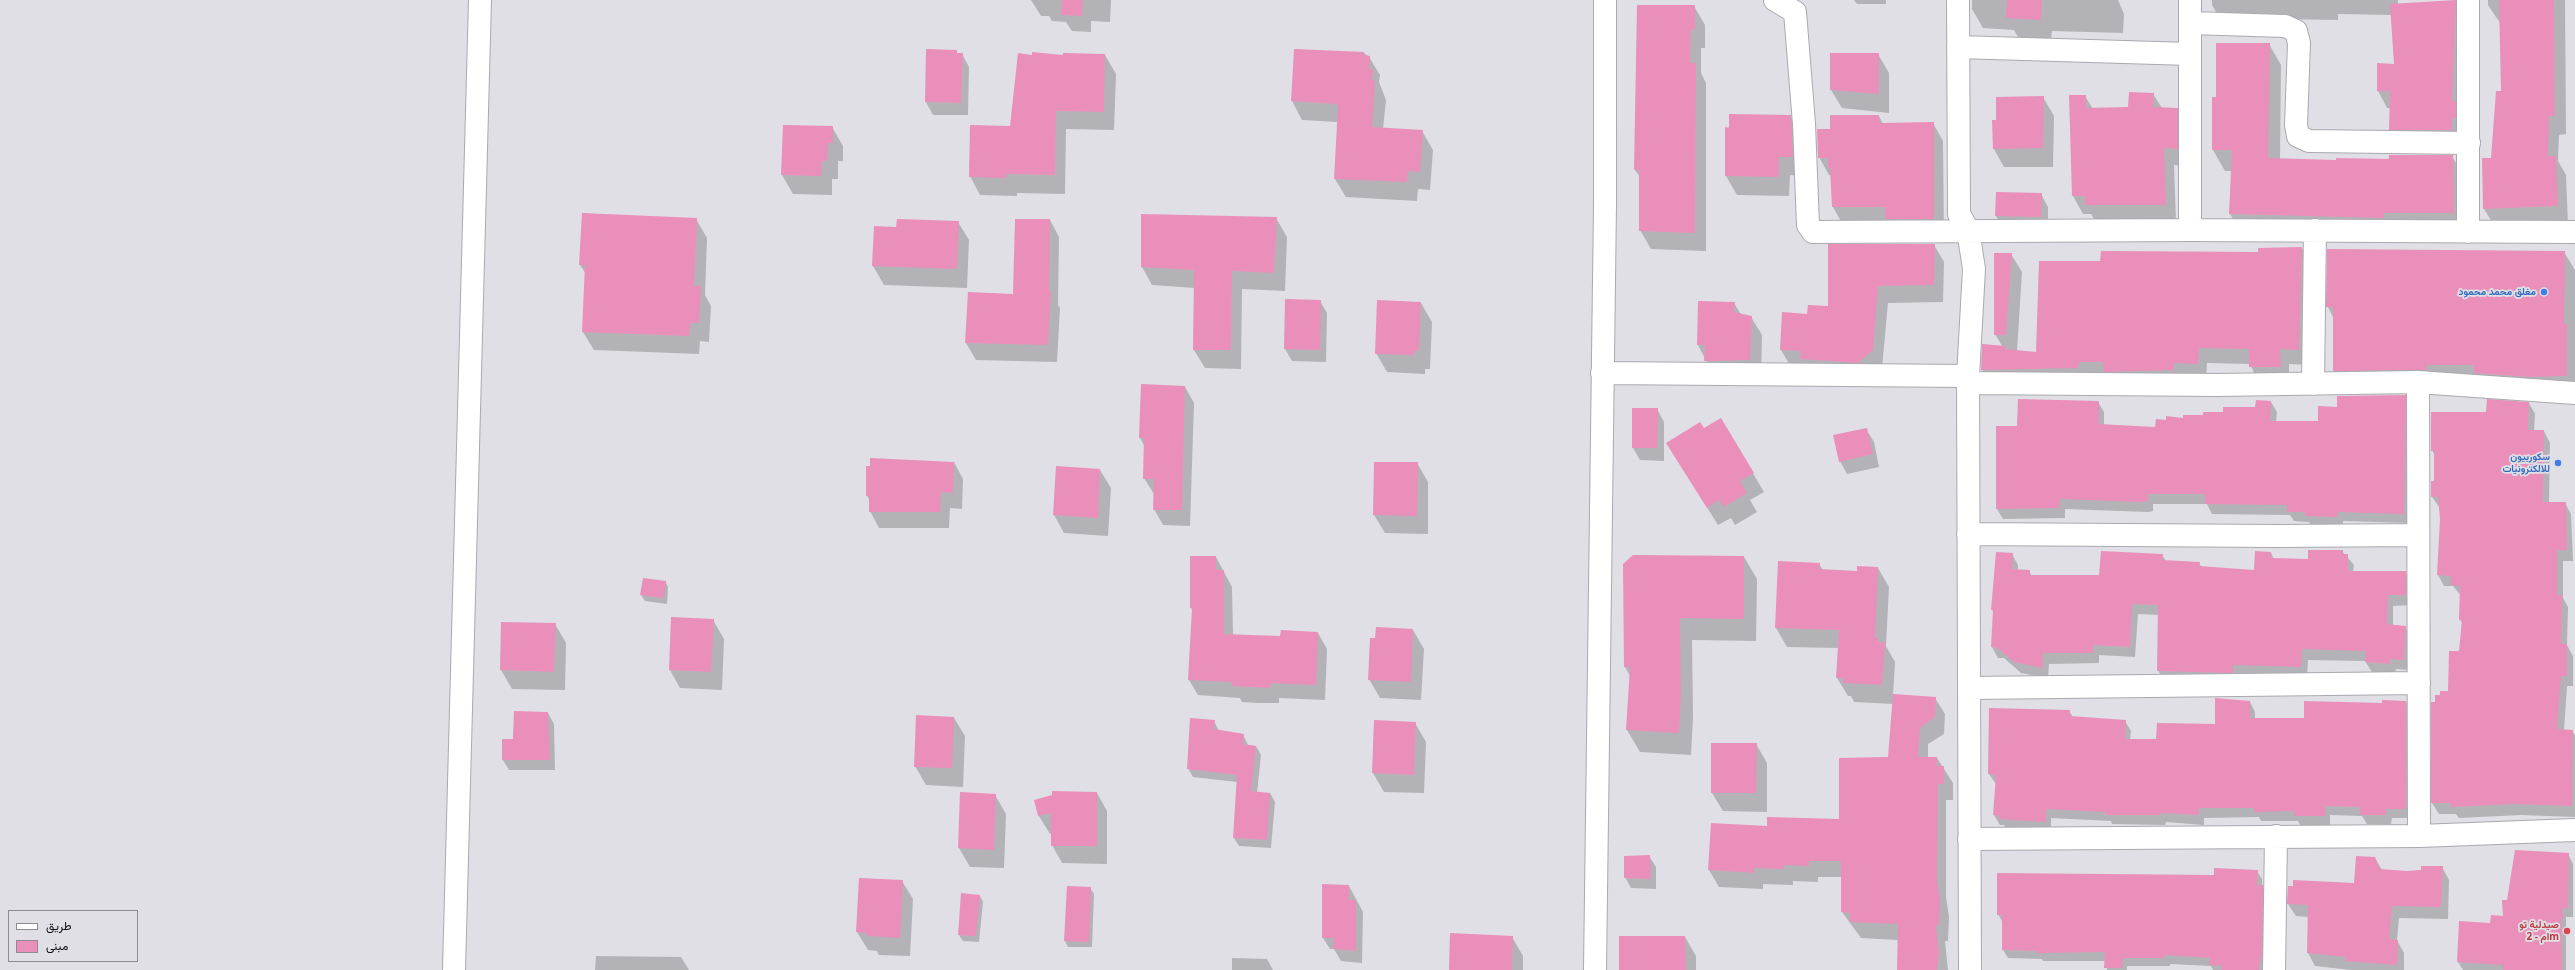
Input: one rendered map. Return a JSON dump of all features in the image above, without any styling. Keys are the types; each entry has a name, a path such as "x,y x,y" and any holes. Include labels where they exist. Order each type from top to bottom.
{"street":[{"path":"454,970 480,0"},
{"path":"1595,970 1605,204 1605,0"},
{"path":"1775,0 1795,12 1804,124 1808,226 1813,232 1823,234 1968,230 2575,232"},
{"path":"1958,0 1959,214 1968,230 1974,269 1968,379 1970,970"},
{"path":"2190,0 2190,230"},
{"path":"2468,0 2468,232"},
{"path":"2190,23 2285,26 2296,31 2299,43 2296,125 2298,136 2309,141 2469,143"},
{"path":"1958,47 2190,54"},
{"path":"2313,384 2314,230"},
{"path":"1602,373 2313,384 2418,382 2575,393"},
{"path":"2418,382 2419,836"},
{"path":"1968,534 2277,536 2418,535"},
{"path":"1969,688 2419,683"},
{"path":"1969,839 2419,836 2575,830"},
{"path":"2274,970 2276,836"}],"building":[{"path":"1062,0 1083,0 1082,16 1061,15"},
{"path":"2007,0 2042,0 2041,20 2006,18"},
{"path":"2456,0 2452,101 2456,101 2456,118 2452,118 2452,130 2389,130 2390,91 2377,91 2377,63 2394,64 2390,4"},
{"path":"2499,0 2554,0 2555,116 2549,116 2548,156 2556,156 2558,206 2483,209 2482,158 2491,158 2496,91 2501,91"},
{"path":"1637,5 1695,5 1695,30 1691,29 1690,63 1696,63 1695,233 1639,231 1639,170 1634,170"},
{"path":"2216,43 2270,43 2268,158 2336,160 2336,158 2389,159 2389,155 2453,155 2454,213 2384,213 2384,218 2229,214 2232,150 2212,150 2212,97 2216,97"},
{"path":"926,49 957,50 957,53 963,53 961,103 925,102"},
{"path":"1294,49 1364,52 1364,55 1370,56 1369,69 1373,69 1372,80 1375,80 1372,127 1423,130 1420,172 1408,171 1407,182 1334,179 1338,106 1336,104 1291,101"},
{"path":"1032,52 1063,55 1063,53 1105,54 1104,112 1056,111 1055,175 1007,174 1006,178 969,177 970,125 1010,126 1018,53 1032,55"},
{"path":"1830,53 1879,53 1879,94 1830,90"},
{"path":"2129,92 2154,93 2153,107 2178,108 2178,149 2164,148 2166,205 2085,205 2085,196 2072,196 2069,95 2086,95 2086,108 2128,107"},
{"path":"2044,96 2043,148 1993,149 1992,120 1996,120 1996,97"},
{"path":"1729,114 1791,115 1793,157 1779,157 1779,177 1725,176 1725,127 1729,128"},
{"path":"1830,115 1879,115 1879,123 1934,122 1934,219 1885,219 1885,207 1832,207 1830,168 1828,168 1828,158 1818,158 1817,129 1830,129"},
{"path":"783,125 833,126 833,143 828,143 827,161 822,161 821,176 781,175"},
{"path":"1996,192 2042,193 2041,217 1995,216"},
{"path":"582,213 697,218 694,286 701,286 699,323 690,323 689,336 582,332 585,265 579,265"},
{"path":"1141,214 1277,217 1274,273 1232,271 1231,350 1193,350 1194,270 1141,267"},
{"path":"897,219 959,221 957,269 872,266 874,226 896,227"},
{"path":"1015,219 1050,219 1049,291 1051,291 1048,345 965,343 968,292 1013,294"},
{"path":"1828,244 1935,244 1934,285 1878,286 1873,350 1858,363 1800,359 1801,351 1780,350 1782,312 1807,314 1808,305 1828,306"},
{"path":"2302,247 2299,350 2280,349 2281,367 2249,367 2249,349 2199,348 2198,364 2174,363 2174,370 2104,372 2103,362 2079,362 2078,368 1981,370 1982,344 2005,346 2005,349 2036,352 2039,261 2100,261 2101,251 2258,252 2258,248"},
{"path":"2327,249 2565,251 2564,324 2567,324 2567,376 2531,377 2474,373 2474,365 2427,365 2427,370 2333,371 2333,307 2326,307"},
{"path":"1994,253 2012,253 2006,335 1994,335"},
{"path":"1285,299 1321,300 1320,350 1284,349"},
{"path":"1377,300 1421,302 1419,351 1415,350 1414,355 1375,354"},
{"path":"1698,301 1735,302 1734,312 1752,316 1750,360 1704,361 1705,345 1697,345"},
{"path":"1141,384 1185,386 1182,510 1153,510 1154,479 1143,479 1144,438 1139,438"},
{"path":"2406,395 2404,514 2338,512 2337,517 2305,516 2305,512 2287,512 2287,505 2205,504 2205,494 2148,494 2148,501 2141,502 2060,499 2059,508 1996,509 1996,426 2017,426 2018,399 2099,401 2099,424 2155,427 2156,419 2166,420 2166,416 2183,418 2183,415 2203,415 2203,412 2223,412 2223,407 2255,407 2256,400 2271,401 2270,421 2318,421 2318,406 2337,407 2337,396"},
{"path":"2487,399 2529,402 2528,430 2544,430 2543,502 2566,502 2567,550 2557,550 2557,595 2562,595 2561,644 2567,644 2567,676 2561,676 2557,729 2573,730 2572,806 2514,804 2451,807 2451,803 2431,803 2431,702 2435,702 2435,695 2440,695 2440,691 2448,691 2449,651 2459,651 2462,620 2459,620 2460,586 2451,585 2451,576 2437,575 2440,519 2438,497 2431,497 2431,481 2434,481 2434,451 2431,451 2431,412 2486,412"},
{"path":"1632,408 1658,408 1657,448 1632,448"},
{"path":"1721,418 1754,473 1740,481 1747,493 1724,507 1719,500 1707,508 1666,443 1700,422 1704,428"},
{"path":"1867,428 1873,454 1839,462 1833,435"},
{"path":"870,458 954,462 953,493 941,492 940,512 869,512 869,496 866,496 866,466 870,466"},
{"path":"1374,462 1418,462 1417,516 1373,515"},
{"path":"1056,466 1100,469 1098,518 1053,515"},
{"path":"2308,550 2343,550 2343,554 2348,554 2348,571 2406,571 2406,595 2388,595 2387,624 2406,626 2404,660 2390,659 2390,664 2365,662 2366,651 2302,649 2301,667 2233,665 2233,673 2157,671 2158,605 2132,604 2130,647 2093,645 2093,653 2043,653 2043,668 2014,662 1998,648 1991,647 1993,610 1991,610 1996,552 2013,553 2012,569 2030,570 2030,575 2099,575 2101,551 2163,554 2162,560 2200,562 2199,566 2254,570 2255,551 2271,552 2271,558 2308,559"},
{"path":"1633,555 1744,556 1744,619 1680,618 1681,695 1679,733 1626,730 1630,667 1624,667 1623,564"},
{"path":"1190,556 1216,556 1216,570 1224,570 1224,634 1280,636 1281,630 1318,632 1316,685 1271,683 1270,688 1232,686 1232,682 1188,680 1192,608 1190,608"},
{"path":"1778,561 1820,563 1819,569 1857,571 1857,566 1878,567 1875,638 1878,638 1878,642 1885,642 1882,685 1843,683 1843,678 1836,678 1839,630 1775,628"},
{"path":"643,578 666,581 664,598 640,595"},
{"path":"671,617 714,619 711,672 669,670"},
{"path":"501,622 556,623 554,672 500,670"},
{"path":"1376,627 1413,629 1411,682 1368,680 1370,638 1375,638"},
{"path":"1893,694 1936,697 1935,717 1920,728 1918,757 1937,757 1937,766 1944,766 1944,784 1938,784 1937,880 1940,900 1939,925 1936,925 1939,953 1937,970 1897,970 1898,924 1850,922 1850,913 1841,912 1841,861 1809,861 1809,866 1784,865 1784,869 1754,868 1754,873 1708,870 1711,823 1767,826 1767,817 1839,819 1839,758 1888,757"},
{"path":"2215,698 2250,701 2250,718 2304,718 2304,701 2382,703 2382,700 2406,701 2406,809 2386,809 2386,815 2360,815 2360,807 2325,806 2325,816 2294,816 2294,811 2254,812 2254,808 2199,808 2198,815 2161,813 2160,815 2106,815 2106,812 2046,809 2046,822 1999,819 2000,816 1993,815 1996,775 1988,774 1989,708 2070,710 2070,716 2126,720 2125,739 2156,739 2157,723 2215,724"},
{"path":"514,711 548,712 550,760 502,760 502,739 513,739"},
{"path":"916,715 954,717 952,768 914,767"},
{"path":"1190,718 1215,720 1214,729 1244,734 1243,744 1256,746 1251,791 1270,793 1267,840 1233,838 1237,775 1187,769"},
{"path":"1374,720 1416,722 1414,775 1372,773"},
{"path":"1711,743 1757,743 1756,793 1711,793"},
{"path":"1052,791 1097,792 1097,846 1051,846 1051,813 1038,816 1034,800 1052,795"},
{"path":"960,792 996,794 994,850 958,848"},
{"path":"2515,850 2569,853 2568,909 2562,908 2563,919 2561,919 2562,970 2503,970 2503,965 2457,962 2459,921 2490,923 2491,915 2503,916 2502,900 2507,900"},
{"path":"1650,855 1651,879 1624,878 1624,856"},
{"path":"2356,856 2375,857 2380,869 2407,871 2421,870 2421,866 2443,866 2441,907 2392,906 2389,939 2398,940 2397,965 2345,961 2346,957 2307,953 2308,905 2287,904 2288,886 2293,886 2293,880 2354,883"},
{"path":"2214,868 2258,870 2257,885 2263,885 2262,953 2259,970 2221,970 2222,966 2209,965 2210,958 2165,955 2165,958 2123,958 2122,968 2104,968 2105,952 2037,953 2037,951 2002,950 2002,915 1997,915 1997,873 2214,875"},
{"path":"859,878 903,880 900,938 867,936 867,933 856,932"},
{"path":"1322,884 1349,885 1349,900 1356,900 1356,951 1333,949 1334,938 1322,938"},
{"path":"1067,886 1091,887 1089,942 1064,941"},
{"path":"961,893 980,895 976,936 958,935"},
{"path":"1450,933 1513,936 1512,970 1449,970"},
{"path":"1619,936 1685,936 1686,970 1619,970"}],"place":[{"name":"مغلق محمد محمود","path":"2544,292"},
{"name":"سكوربيون للالكترونيات","path":"2558,463"},
{"name":"صيدلية تو ام - 2m","path":"2567,931"}]}
